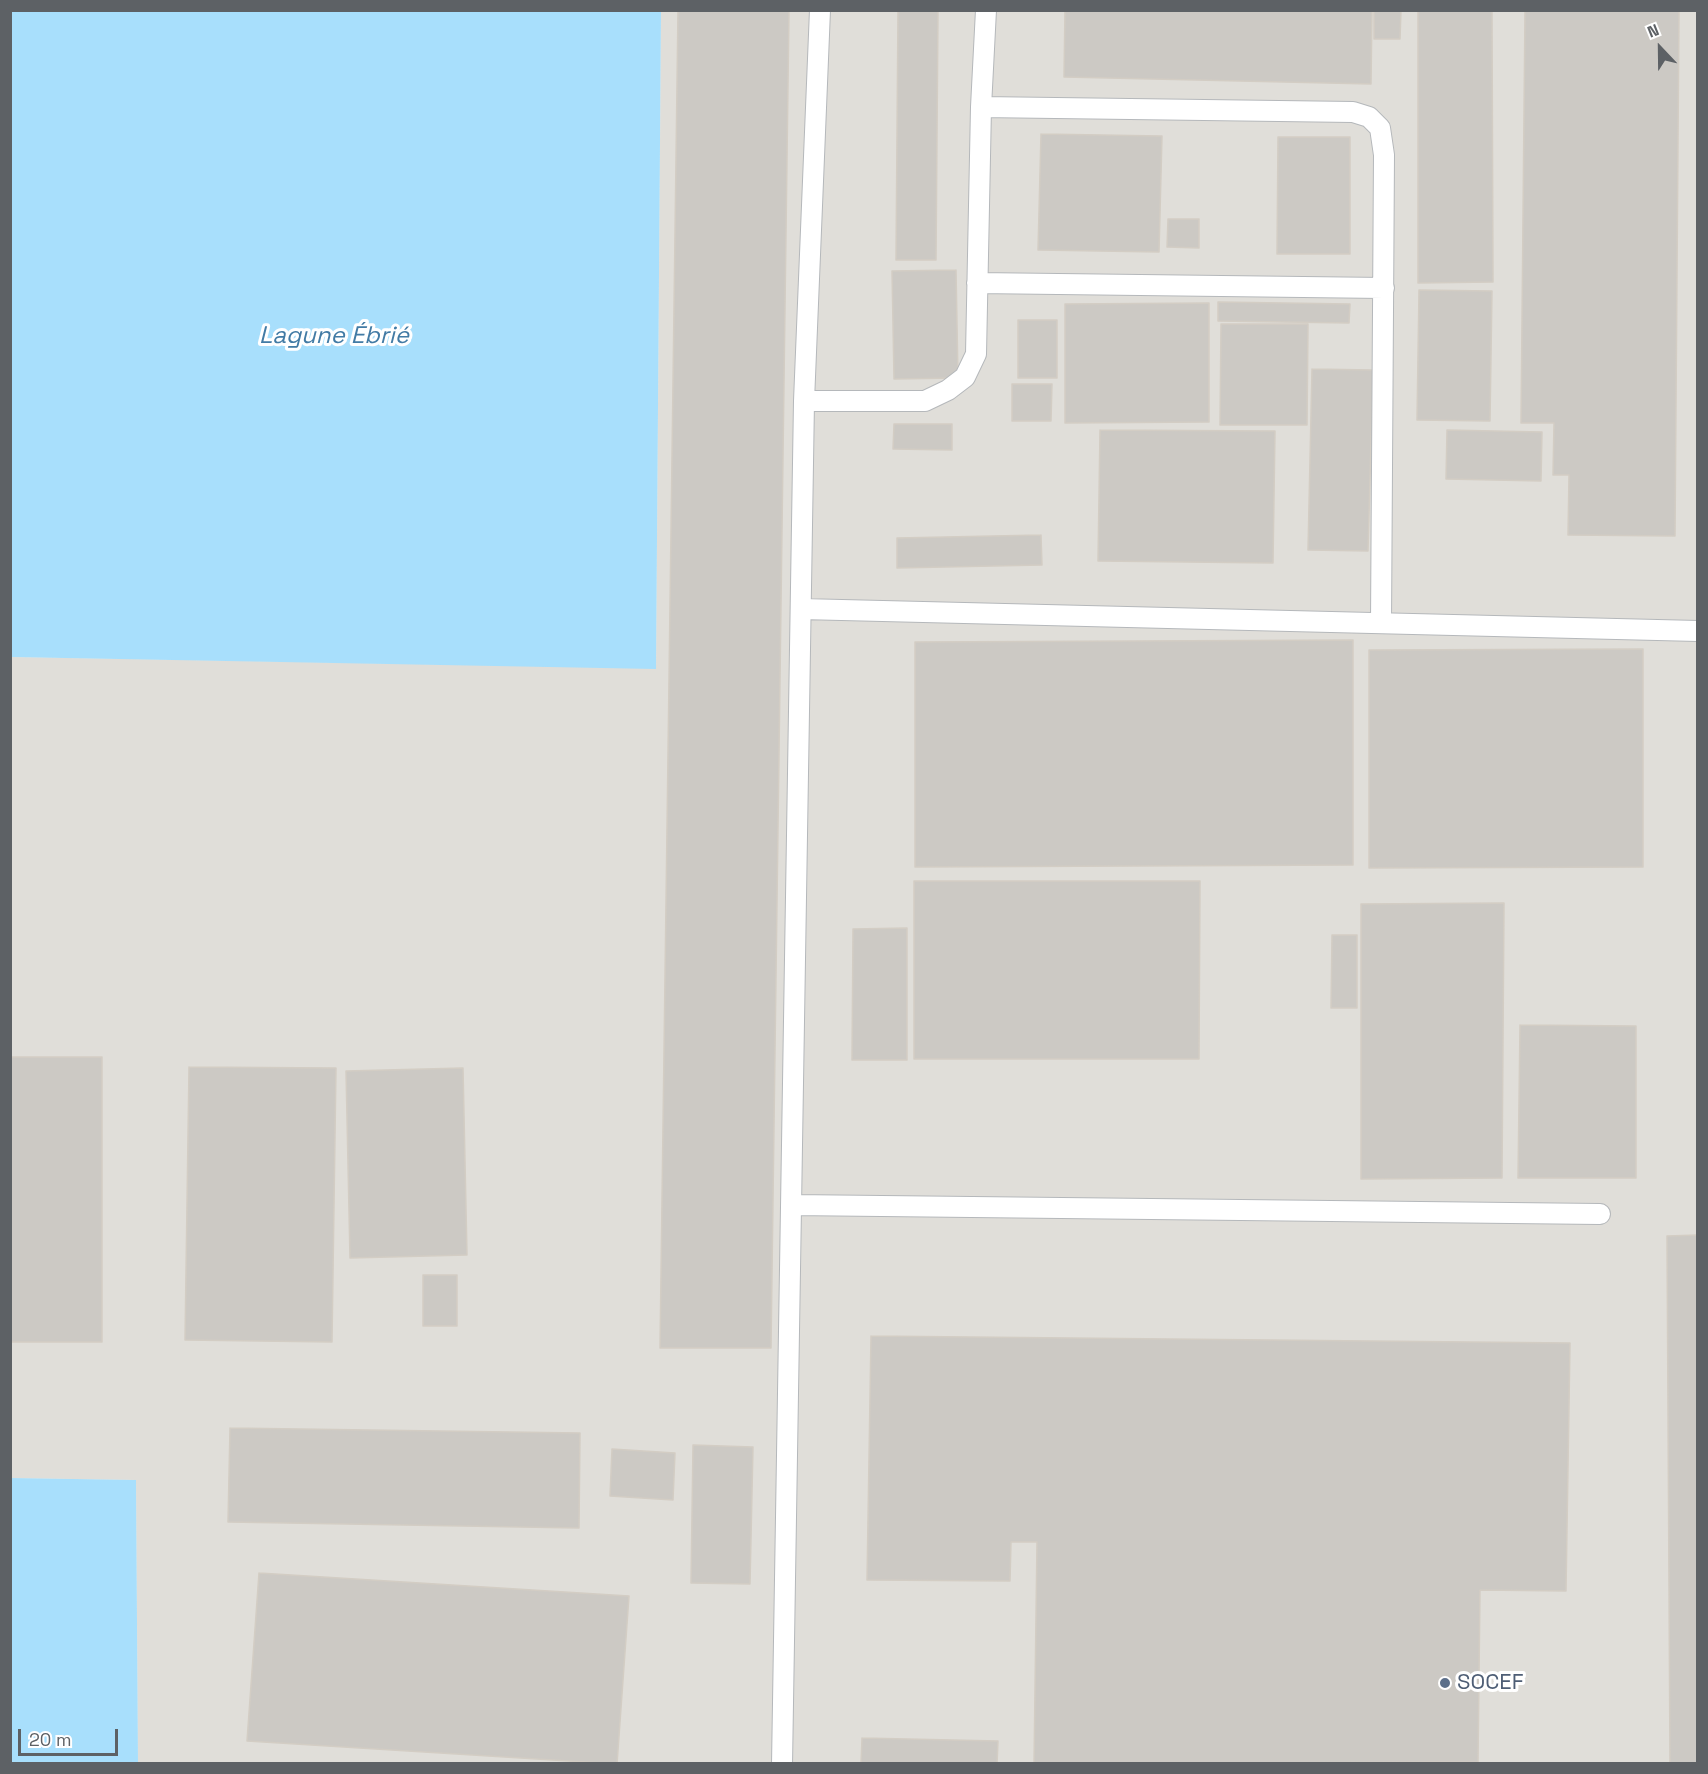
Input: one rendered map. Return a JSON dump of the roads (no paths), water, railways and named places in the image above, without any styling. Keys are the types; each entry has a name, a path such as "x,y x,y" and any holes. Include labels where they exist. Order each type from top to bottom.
{"lane":[{"path":"782,1764 804,401 820,10"},
{"path":"804,401 925,400 948,390 965,377 976,354 981,107 986,10"},
{"path":"981,107 1353,112 1369,117 1380,128 1383,141 1384,288 1381,623"},
{"path":"977,283 1384,288"},
{"path":"801,609 1698,631"},
{"path":"792,1205 1600,1214"}],"water":[{"name":"Lagune Ébrié","path":"11,10 661,11 656,669 11,657"},
{"path":"11,1478 136,1480 138,1763 11,1763"}],"place":[{"name":"SOCEF","path":"1445,1683"}]}
